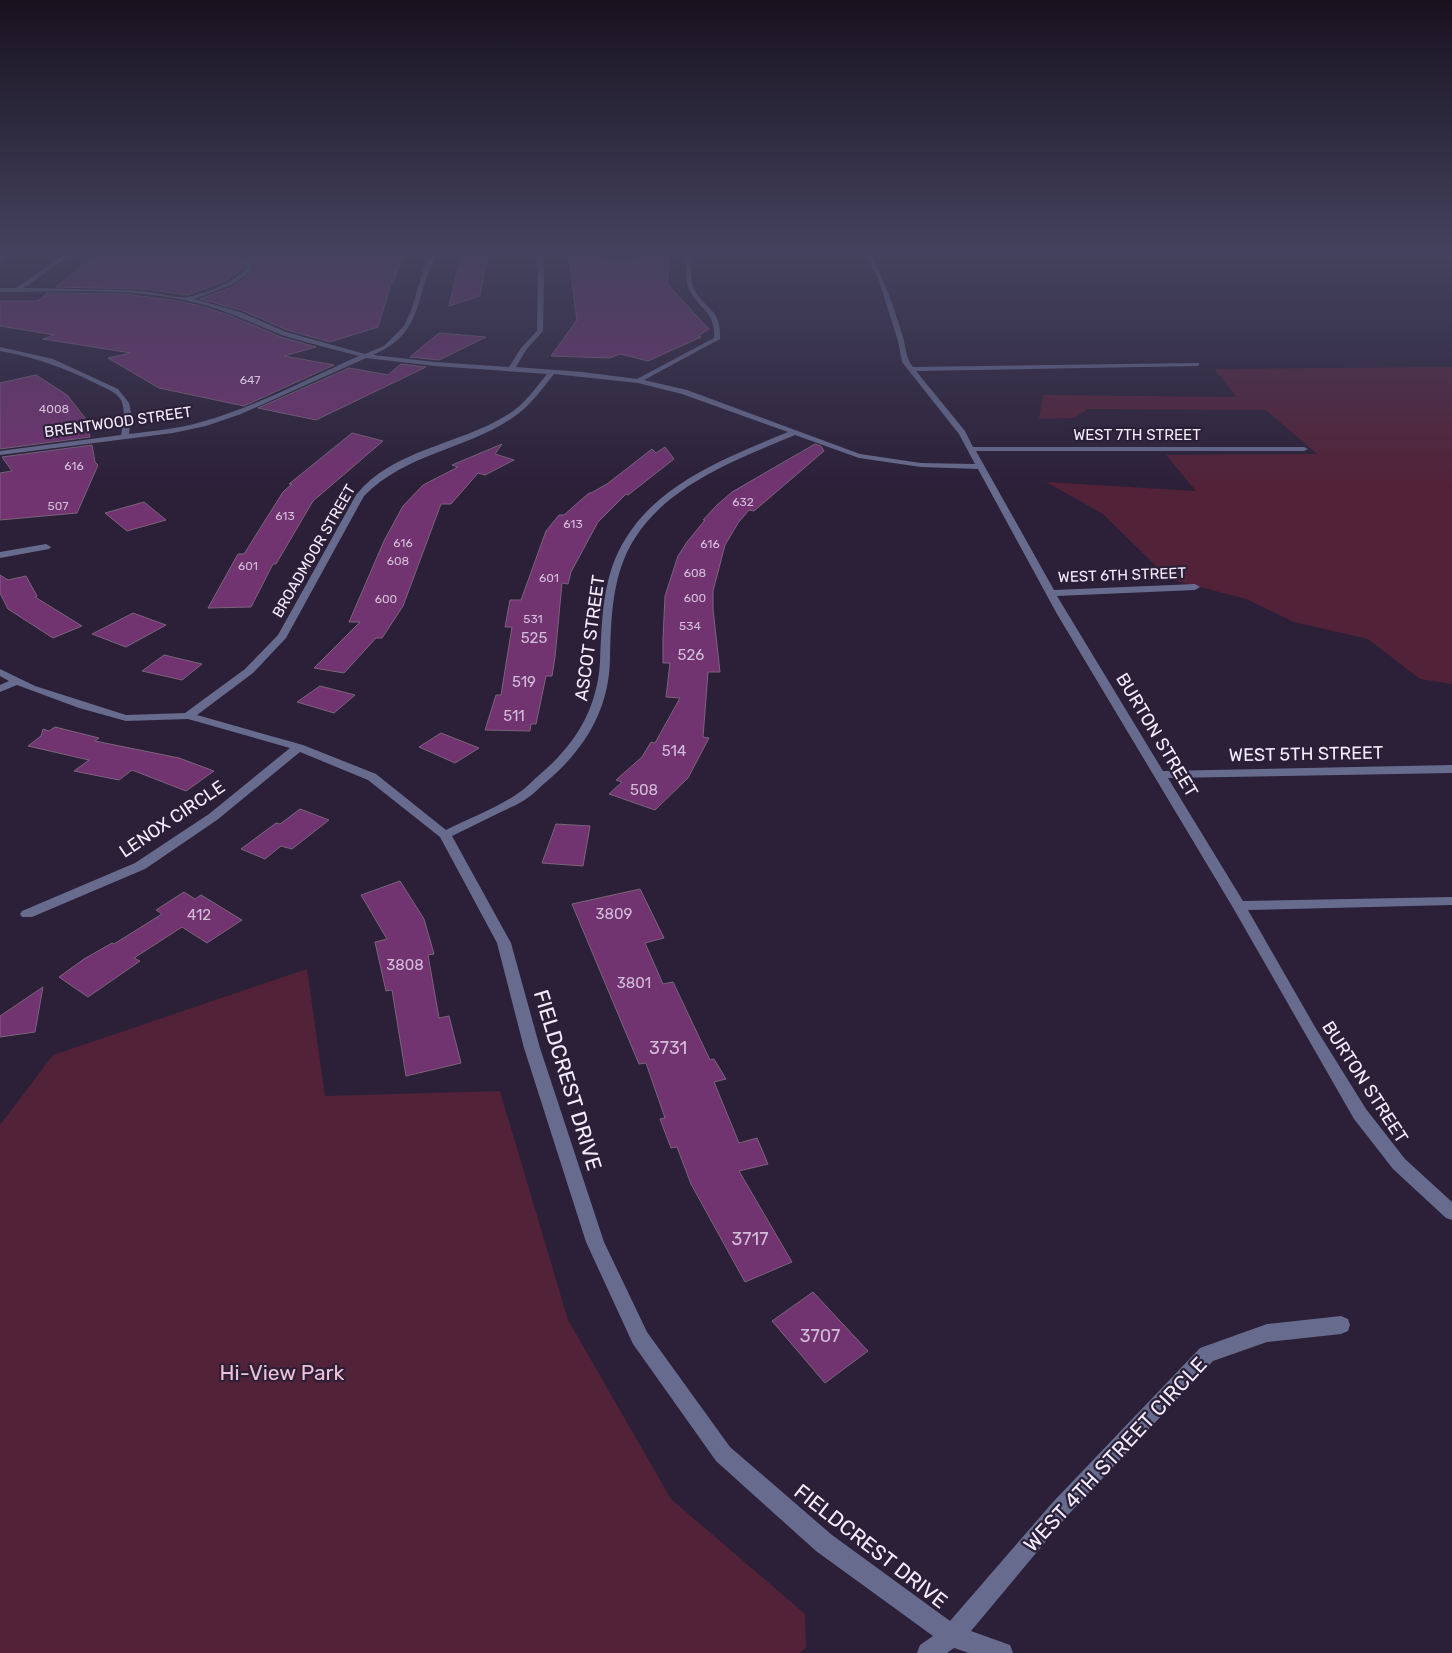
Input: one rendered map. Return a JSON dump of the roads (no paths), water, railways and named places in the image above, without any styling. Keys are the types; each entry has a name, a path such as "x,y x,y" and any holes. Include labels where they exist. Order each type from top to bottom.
{"street":[{"path":"282,332 365,356 435,364 512,368 638,381 684,392 859,456 889,462 980,467"},
{"name":"BRENTWOOD STREET","path":"0,453 173,431 212,421 300,386 386,347 404,332"},
{"path":"512,368 523,349 539,332"},
{"path":"638,381 718,339 719,332"},
{"name":"BURTON STREET","path":"898,332 905,362 962,433 1050,592 1239,906 1360,1114 1399,1164 1452,1213"},
{"path":"0,349 45,356 70,366 118,392 125,400 127,409 125,437"},
{"path":"911,369 1197,364"},
{"name":"BROADMOOR STREET","path":"188,716 248,672 282,636 360,495 368,485 429,451 504,421 530,400 552,372"},
{"name":"ASCOT STREET","path":"445,834 522,797 562,761 588,732 600,701 605,672 607,608 615,571 631,536 647,517 666,498 726,462 793,433"},
{"name":"WEST 7TH STREET","path":"970,449 1304,449"},
{"path":"0,556 46,547"},
{"name":"WEST 6TH STREET","path":"1050,592 1195,587"},
{"name":"FIELDCREST DRIVE","path":"0,672 18,681 83,706 126,718 188,716 299,747 372,777 445,834 504,943 532,1048 596,1242 640,1338 723,1454 824,1544 952,1636 1002,1653"},
{"path":"0,689 18,681"},
{"name":"LENOX CIRCLE","path":"27,914 140,866 214,817 299,747"},
{"name":"WEST 5TH STREET","path":"1161,775 1452,768"},
{"path":"1239,906 1452,901"},
{"name":"WEST 4TH STREET CIRCLE","path":"928,1653 952,1636 1060,1509 1207,1354 1267,1333 1341,1325"}],"park label":[{"name":"Hi-View Park","path":"282,1372"}]}
